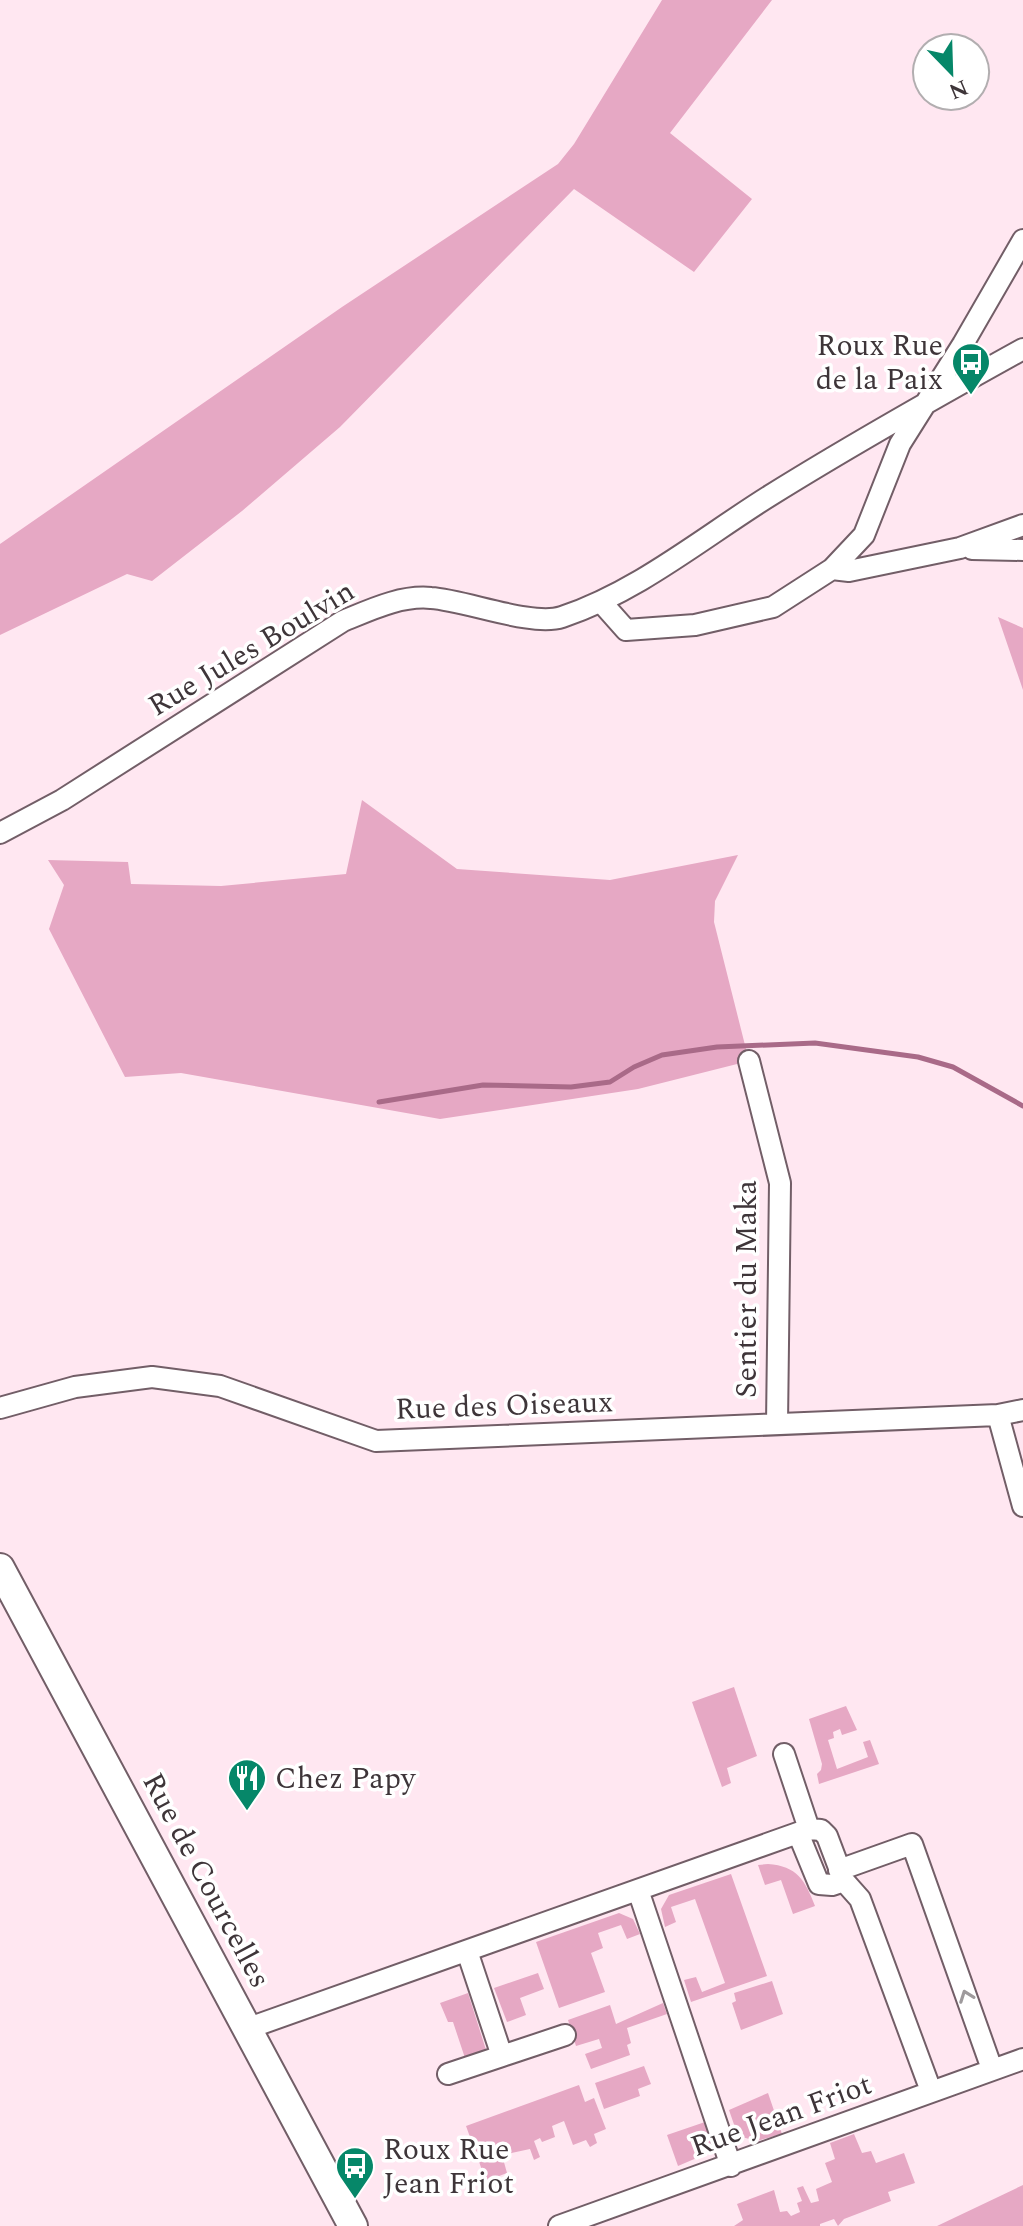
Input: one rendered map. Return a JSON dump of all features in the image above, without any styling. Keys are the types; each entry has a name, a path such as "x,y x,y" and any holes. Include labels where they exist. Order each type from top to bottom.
{"main road":[{"name":"Rue de Courcelles","path":"0,1568 353,2226"}],"street":[{"path":"602,603 626,630 695,625 773,607 832,569 864,535 900,444 1023,240"},
{"name":"Rue Jules Boulvin","path":"0,833 62,800 343,621 380,605 427,597 509,615 556,619 602,603 769,496 1023,349"},
{"path":"832,569 849,571 960,548 1023,525"},
{"path":"960,548 1023,550"},
{"name":"Sentier du Maka","path":"749,1061 780,1183 777,1424"},
{"name":"Rue des Oiseaux","path":"0,1408 75,1387 152,1377 220,1386 376,1441 998,1415 1023,1410"},
{"path":"998,1415 1023,1506"},
{"path":"784,1754 809,1830 819,1884 832,1885 841,1876 912,1844 992,2069"},
{"path":"249,2028 809,1830"},
{"path":"841,1876 860,1899 931,2091"},
{"path":"638,1890 731,2166"},
{"path":"467,1951 502,2056"},
{"path":"448,2074 565,2035"},
{"name":"Rue Jean Friot","path":"559,2226 1023,2059"}],"shaded area":[{"path":"662,0 772,0 670,133 752,199 694,272 574,189 340,427 242,511 152,581 127,574 0,635 0,544 342,307 558,164 574,144"},
{"path":"998,617 1023,628 1023,690"},
{"path":"362,800 457,869 610,880 738,855 715,901 714,922 749,1061 638,1089 440,1119 181,1073 125,1077 49,929 64,885 48,860 128,862 131,884 221,886 346,874"},
{"path":"734,1687 757,1756 727,1768 731,1783 722,1787 692,1702"},
{"path":"846,1706 857,1730 842,1735 840,1729 833,1732 834,1738 828,1740 837,1769 868,1757 863,1742 870,1740 879,1764 819,1784 817,1774 822,1764 809,1719"},
{"path":"758,1865 786,1868 799,1876 815,1906 793,1914 781,1880 765,1885"},
{"path":"731,1874 767,1976 691,2002 684,1980 696,1977 702,1992 725,1983 695,1899 671,1907 676,1922 665,1927 661,1909 669,1895"},
{"path":"619,1913 633,1919 640,1934 627,1939 621,1925 598,1933 603,1948 591,1953 605,1992 559,2008 536,1942"},
{"path":"538,1973 544,1989 520,1998 526,2015 507,2022 494,1988"},
{"path":"772,1981 783,2014 741,2030 732,2003 736,2001 734,1993"},
{"path":"468,1993 487,2053 466,2061 453,2022 448,2022 440,2003"},
{"path":"663,2003 667,2014 627,2028 630,2055 591,2069 585,2054 602,2048 599,2039 576,2046 568,2020 610,2005 616,2024"},
{"path":"644,2066 651,2084 638,2089 640,2096 604,2109 595,2083"},
{"path":"579,2085 585,2102 594,2098 606,2129 594,2134 597,2143 590,2147 586,2140 573,2145 564,2121 552,2126 555,2137 542,2142 540,2138 534,2141 540,2157 534,2160 530,2149 502,2155 507,2173 486,2181 466,2126"},
{"path":"768,2093 782,2134 757,2141 738,2136 729,2110"},
{"path":"705,2122 711,2142 706,2154 678,2166 667,2135"},
{"path":"854,2134 862,2153 871,2151 876,2163 904,2153 915,2183 888,2192 891,2201 844,2219 838,2226 834,2219 820,2226 734,2226 743,2220 737,2204 774,2190 780,2212 787,2211 791,2216 800,2212 797,2203 802,2201 797,2188 803,2186 811,2203 819,2201 816,2189 832,2182 825,2163 835,2159 830,2143"},
{"path":"1023,2185 1023,2226 937,2226"}],"waterway":[{"path":"379,1102 483,1085 571,1087 610,1082 662,1055 717,1047 815,1043 918,1057 953,1067 1023,1106"}],"place":[{"name":"Roux Rue de la Paix","path":"971,396"},
{"name":"Chez Papy","path":"247,1812"},
{"name":"Roux Rue Jean Friot","path":"355,2200"}]}
